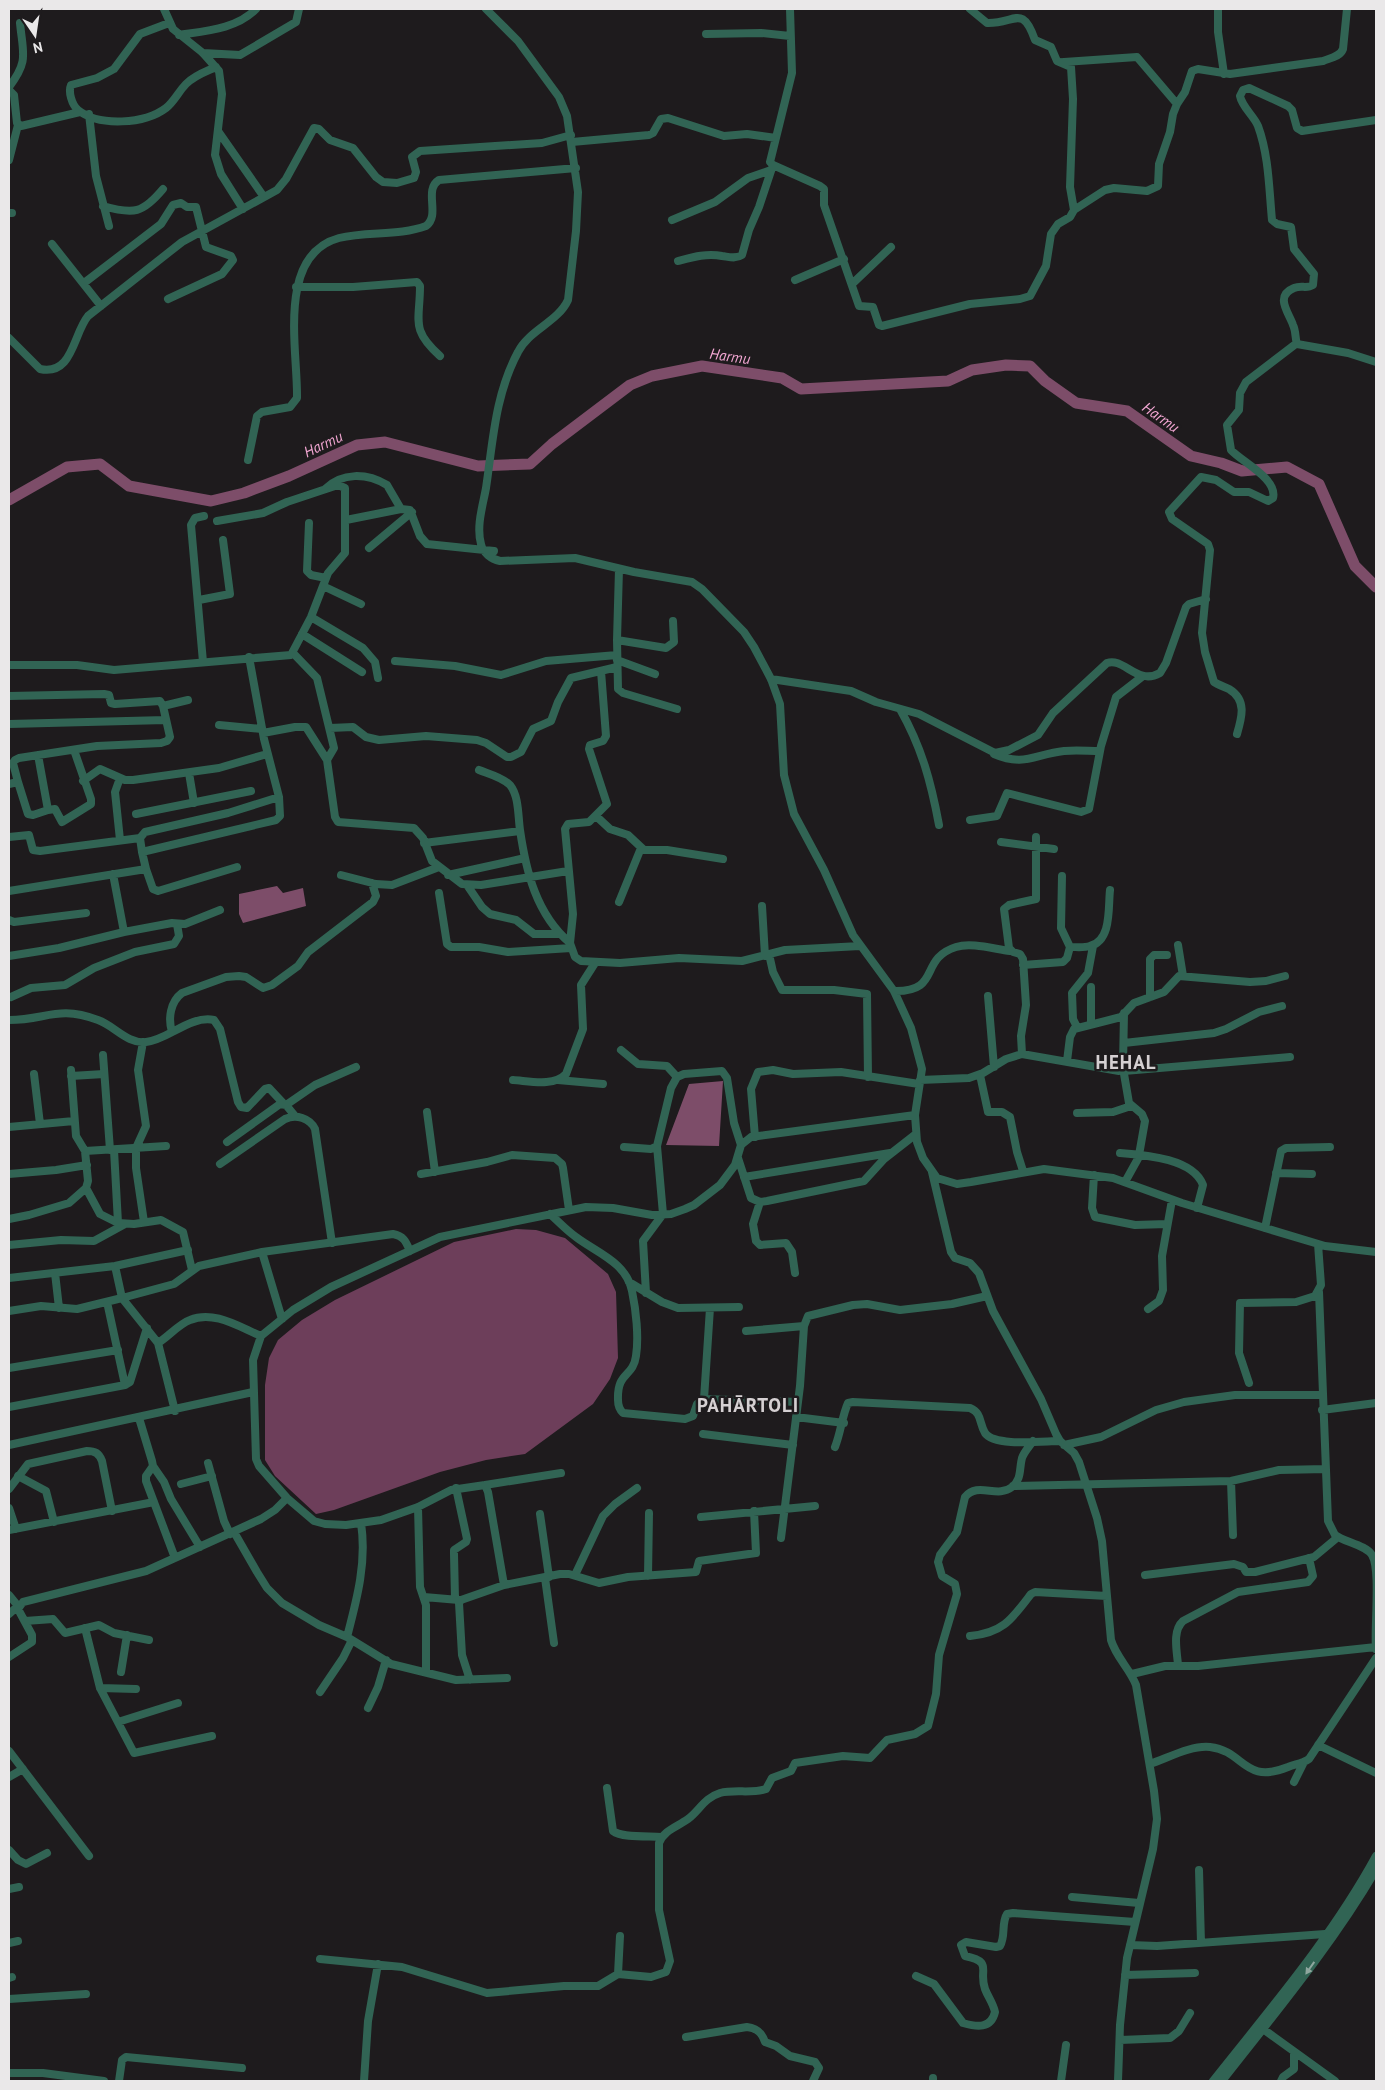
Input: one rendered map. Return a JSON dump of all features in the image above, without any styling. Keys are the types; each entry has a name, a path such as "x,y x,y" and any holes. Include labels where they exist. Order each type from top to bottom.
{"street":[{"path":"164,9 169,23 179,35 203,53 216,67 221,81 222,94 215,155 218,167 243,209"},
{"path":"179,35 204,32 238,22 256,9"},
{"path":"203,53 240,55 296,22 299,9"},
{"path":"486,9 514,36 560,97 566,110 572,138 578,192 569,295 563,308 538,328 518,350 497,406 480,521 482,548 491,558 500,561 574,558 619,569 685,581 700,586 744,632 760,655 780,704 784,775 790,802 800,828 824,870 843,916 860,946 894,991 911,1028 921,1060 915,1115 918,1148 937,1178 957,1184 1023,1171 1044,1169 1094,1176 1125,1182 1172,1200 1318,1244 1376,1252"},
{"path":"678,262 699,255 711,254 737,258 742,255 749,230 760,207 772,168 770,157 792,72 790,9"},
{"path":"970,9 987,23 1016,18 1024,20 1031,27 1035,40 1051,47 1055,59 1070,66 1073,99 1070,186 1074,210"},
{"path":"1218,9 1218,32 1224,74"},
{"path":"672,220 715,202 748,178 772,168 824,189 824,205 860,307 873,308 880,326 970,304 1027,298 1036,288 1046,266 1053,229 1070,217 1074,210 1108,190 1147,191 1158,186 1159,164 1177,104 1185,92 1192,71 1203,70 1224,74 1322,61 1340,54 1343,49 1347,9"},
{"path":"9,160 18,125 14,95 9,89 23,66 24,48 20,23"},
{"path":"80,112 74,106 69,92 71,85 108,73 120,62 140,34 169,23"},
{"path":"706,34 751,33 790,36"},
{"path":"1061,63 1137,57 1177,104"},
{"path":"18,125 28,126 52,117 80,112 124,122 161,112 197,75 216,67"},
{"path":"1296,343 1293,324 1286,314 1283,303 1289,291 1295,287 1309,287 1313,284 1314,274 1294,249 1291,227 1272,220 1264,146 1255,119 1240,96 1244,90 1252,89 1288,106 1292,110 1297,128 1302,131 1376,120"},
{"path":"89,114 96,176 108,226"},
{"path":"9,338 40,369 51,370 69,358 83,322 162,256 282,185 305,140 315,128 319,129 326,138 352,148 379,180 389,184 414,178 416,172 412,157 420,151 542,143 572,138 649,135 653,133 661,119 668,118 724,136 747,134 776,138"},
{"path":"218,130 264,197"},
{"path":"248,460 257,416 262,412 290,407 298,398 295,294 304,264 329,242 345,237 428,224 433,214 433,186 439,180 576,168"},
{"path":"103,206 132,212 139,211 147,207 163,189"},
{"path":"84,283 161,224 176,203 196,207 206,247 231,256 233,259 232,264 222,274 210,281 168,299"},
{"path":"52,244 101,306"},
{"path":"852,284 891,247"},
{"path":"795,280 844,259"},
{"path":"296,287 354,288 417,282 420,286 418,318 421,336 440,356"},
{"path":"1296,343 1303,346 1354,354 1376,362"},
{"path":"1237,734 1242,717 1240,701 1230,690 1214,682 1205,652 1202,633 1210,547 1172,519 1170,510 1201,477 1216,480 1234,492 1249,492 1270,500 1273,492 1261,474 1230,448 1228,422 1238,410 1240,393 1246,382 1296,343"},
{"path":"324,489 336,478 357,476 368,478 388,485 401,509"},
{"path":"9,665 77,665 114,670 249,657 288,656 293,653 311,617 331,568 346,553 345,488 338,486 324,489 263,512 217,521"},
{"path":"346,520 401,509 412,512"},
{"path":"412,512 420,536 427,544 482,548 494,551"},
{"path":"369,548 412,512"},
{"path":"203,662 191,525 195,518 204,516"},
{"path":"308,523 307,571 311,575 326,578"},
{"path":"199,600 230,594 223,540"},
{"path":"619,569 618,686 621,692 677,708"},
{"path":"323,586 361,604"},
{"path":"991,752 1009,750 1038,735 1053,714 1106,663 1113,662 1143,676 1155,676 1162,671 1186,607 1189,604 1206,599"},
{"path":"311,617 363,648 375,662 378,678"},
{"path":"617,640 662,649 669,648 675,638 673,621"},
{"path":"302,634 362,672"},
{"path":"293,653 317,678 334,748 327,760"},
{"path":"142,852 276,820 281,812 262,731 249,657"},
{"path":"395,661 455,666 501,675 546,661 617,661 655,674"},
{"path":"330,728 353,727 366,737 384,741 426,736 477,740 486,743 507,757 515,756 521,752 533,729 551,721 570,679 601,671 617,661"},
{"path":"601,671 606,736 603,741 590,745 589,749 607,800 606,806 587,823 570,823 566,826 568,871 573,914 571,945 575,957 581,961 620,964 658,958 742,961 785,950 860,946"},
{"path":"970,820 997,816 1007,793 1086,811 1091,805 1100,751 1116,697 1143,676"},
{"path":"771,679 851,691 927,717 950,731 973,739 991,752 1012,761 1021,761 1065,751 1100,751"},
{"path":"9,696 104,694 115,704 157,700 163,706 170,737 166,742 74,750 15,760 13,763 28,814 33,815 55,809 62,822 91,804 91,798 83,781 74,750"},
{"path":"163,706 188,700"},
{"path":"900,709 921,751 930,778 939,825"},
{"path":"10,723 166,720"},
{"path":"219,725 262,731 305,726 327,760 335,817 338,822 414,828 418,831 430,858 439,868 458,882 467,885 568,871"},
{"path":"83,781 100,769 120,778 133,780 219,768 267,754"},
{"path":"38,755 48,810"},
{"path":"479,770 505,780 511,786 516,799 528,877 538,900 560,934 571,945"},
{"path":"189,773 194,803"},
{"path":"120,778 115,792 120,840"},
{"path":"9,784 18,782"},
{"path":"136,814 251,791"},
{"path":"237,866 158,891 153,889 146,869 140,838 142,834 149,831 228,813 279,798"},
{"path":"596,816 610,829 628,835 644,851 667,850 723,859"},
{"path":"424,843 520,830"},
{"path":"9,837 29,834 33,850 40,851 140,838"},
{"path":"1010,951 1004,909 1006,906 1036,899 1036,837"},
{"path":"1001,842 1054,850"},
{"path":"618,902 641,848"},
{"path":"448,875 525,858"},
{"path":"341,874 372,883 392,885 439,868"},
{"path":"9,891 146,869"},
{"path":"114,874 124,932"},
{"path":"1023,965 1063,962 1067,958 1070,947 1061,928 1062,876"},
{"path":"172,1032 169,1023 170,1013 182,993 226,977 246,976 263,988 272,985 298,966 308,952 373,902 376,896 372,883"},
{"path":"467,885 482,907 490,914 516,920 534,934 560,934"},
{"path":"1077,1027 1073,1019 1072,993 1088,973 1093,946 1102,938 1106,928 1110,890"},
{"path":"439,893 448,944 451,947 479,947 508,952 571,945"},
{"path":"762,906 767,955 782,990 834,990 867,994 868,1077"},
{"path":"9,956 59,948 124,932 185,924 220,910"},
{"path":"9,920 14,922 86,913"},
{"path":"11,997 31,988 65,985 94,968 136,952 174,944 179,936 177,924"},
{"path":"1178,945 1183,976"},
{"path":"894,991 909,991 922,986 935,960 956,947 968,946 1020,954 1023,965 1026,1005 1021,1036 1022,1054"},
{"path":"1070,947 1093,946"},
{"path":"1150,997 1150,959 1154,956 1167,955"},
{"path":"558,1080 566,1074 583,1028 580,990 595,963"},
{"path":"1067,1061 1071,1033 1077,1027 1116,1018 1134,1003 1164,992 1179,976 1259,982 1285,976"},
{"path":"1091,987 1091,1024"},
{"path":"988,996 994,1067"},
{"path":"1124,1043 1221,1031 1259,1012 1282,1006"},
{"path":"9,1020 69,1012 100,1020 129,1039 143,1042 200,1020 214,1020 220,1029 238,1102 241,1107 247,1108 265,1089 269,1088 295,1116 310,1121 315,1129 332,1243"},
{"path":"1124,1013 1123,1068 1127,1098 1131,1106 1142,1114 1145,1121 1140,1155 1125,1182"},
{"path":"143,1042 138,1070 146,1126 136,1148 136,1168 144,1222"},
{"path":"621,1050 638,1064 667,1066 677,1077"},
{"path":"755,1137 751,1089 758,1072 773,1070 794,1074 841,1072 868,1077 920,1082 962,1080 980,1074 1006,1059 1022,1054 1113,1071 1119,1071 1123,1068 1290,1057"},
{"path":"103,1055 112,1150 122,1224"},
{"path":"227,1142 315,1085 356,1067"},
{"path":"646,1293 643,1241 663,1214 657,1146 673,1082 677,1077 684,1074 715,1070 726,1074 734,1122 741,1145"},
{"path":"9,1219 69,1203 86,1188 88,1181 87,1165 85,1151 76,1136 71,1073 104,1074"},
{"path":"34,1074 40,1124"},
{"path":"980,1074 988,1112 1002,1112 1010,1117 1023,1171"},
{"path":"513,1080 558,1080 603,1084"},
{"path":"1077,1113 1121,1111 1131,1106"},
{"path":"426,1112 435,1172"},
{"path":"561,1473 456,1488 395,1516 361,1523 319,1523 287,1498 259,1466 256,1459 253,1360 261,1336 282,1319 331,1287 440,1237 460,1231 568,1210 599,1207 652,1215 671,1214 694,1205 720,1185 738,1158 741,1145 745,1140 755,1137 915,1115"},
{"path":"220,1164 285,1119 295,1116"},
{"path":"9,1127 74,1121"},
{"path":"738,1158 751,1198 760,1202 858,1183 869,1177 892,1153 916,1134"},
{"path":"85,1151 166,1146"},
{"path":"624,1147 651,1149 657,1146"},
{"path":"1265,1228 1283,1149 1330,1147"},
{"path":"744,1177 892,1153"},
{"path":"1120,1153 1167,1159 1197,1176 1203,1185 1197,1208"},
{"path":"421,1174 487,1162 504,1156 555,1158 562,1164 568,1210"},
{"path":"9,1174 87,1165"},
{"path":"931,1171 951,1252 955,1258 976,1267 1000,1325 1041,1398 1062,1443 1074,1453 1088,1485 1102,1541 1110,1640 1132,1674 1136,1685 1154,1790 1156,1830 1125,1975 1118,2081"},
{"path":"1276,1173 1312,1174"},
{"path":"1094,1176 1092,1208 1095,1217 1135,1224 1167,1224"},
{"path":"86,1188 100,1214 122,1224"},
{"path":"1148,1308 1159,1301 1163,1290 1162,1256 1172,1200"},
{"path":"760,1202 753,1224 756,1241 760,1244 786,1243 792,1252 795,1273"},
{"path":"550,1214 578,1239 618,1265 629,1282 633,1302 636,1357 630,1371 618,1383 618,1405 620,1410 628,1414 686,1420 694,1416 697,1404 704,1399 798,1402"},
{"path":"9,1245 61,1240 94,1241 122,1224 161,1220 183,1232 192,1270"},
{"path":"9,1311 41,1306 77,1309 174,1284 198,1266 262,1252 400,1235 410,1252"},
{"path":"1132,1674 1178,1665 1198,1666 1376,1648 1376,1570 1372,1555 1366,1550 1338,1537 1330,1529 1328,1521 1322,1410 1318,1244"},
{"path":"9,1278 115,1266 188,1250"},
{"path":"262,1252 282,1319"},
{"path":"115,1266 122,1298 158,1343 175,1411"},
{"path":"55,1274 59,1308"},
{"path":"629,1282 646,1293 678,1308 739,1307"},
{"path":"1249,1383 1238,1348 1240,1303 1306,1301 1319,1292"},
{"path":"781,1538 798,1402 804,1326 808,1316 853,1305 867,1304 900,1310 952,1304 987,1296"},
{"path":"107,1302 125,1385"},
{"path":"704,1399 710,1308"},
{"path":"158,1343 189,1320 205,1317 217,1318 261,1336"},
{"path":"746,1331 804,1326"},
{"path":"9,1407 125,1385 133,1377 147,1328"},
{"path":"9,1368 118,1350"},
{"path":"9,1445 175,1411 253,1392"},
{"path":"835,1447 844,1423 846,1408 848,1404 853,1402 961,1407 975,1410 979,1414 986,1434 995,1440 1062,1443 1101,1437 1156,1410 1184,1402 1235,1395 1322,1395"},
{"path":"1322,1410 1376,1403"},
{"path":"796,1417 844,1423"},
{"path":"139,1418 153,1466 200,1547"},
{"path":"703,1434 793,1445"},
{"path":"1013,1486 1018,1480 1022,1458 1033,1442"},
{"path":"9,1489 28,1464 93,1451 98,1454 102,1461 112,1511"},
{"path":"208,1463 224,1521 267,1588 282,1603 319,1625 349,1638 386,1660 402,1667 441,1677 470,1680 507,1678"},
{"path":"153,1466 146,1476 175,1558"},
{"path":"320,1959 412,1969 486,1993 564,1986 598,1986 618,1974 651,1977 666,1972 670,1967 670,1955 659,1910 659,1843 661,1837 688,1819 705,1801 713,1796 728,1792 766,1789 772,1778 788,1772 795,1763 800,1761 824,1760 843,1756 870,1758 887,1740 915,1734 928,1726 936,1694 940,1655 957,1594 955,1584 942,1576 939,1571 940,1555 957,1532 965,1497 968,1493 979,1489 1000,1492 1013,1486 1231,1481 1279,1470 1326,1469"},
{"path":"18,1476 46,1491 54,1522"},
{"path":"181,1484 212,1476"},
{"path":"1231,1481 1233,1535"},
{"path":"484,1484 488,1492 504,1585"},
{"path":"456,1488 467,1539 454,1550 454,1554 462,1655 470,1680"},
{"path":"575,1575 603,1516 637,1488"},
{"path":"9,1614 18,1606 31,1600 146,1571 232,1532 275,1510 287,1498"},
{"path":"9,1508 12,1529 154,1502"},
{"path":"700,1518 815,1506"},
{"path":"418,1507 420,1587 426,1605 426,1672"},
{"path":"424,1598 458,1599 504,1585 560,1574 575,1575 587,1581 599,1582 628,1576 696,1572 699,1561 756,1553 754,1512"},
{"path":"648,1576 649,1513"},
{"path":"540,1514 554,1643"},
{"path":"320,1692 343,1658 349,1638 364,1558 361,1523"},
{"path":"1145,1575 1234,1564 1242,1567 1246,1572 1255,1572 1321,1553 1338,1537"},
{"path":"1366,1550 1376,1548"},
{"path":"1178,1665 1176,1639 1179,1625 1183,1621 1238,1592 1308,1582 1313,1576 1309,1558"},
{"path":"970,1636 989,1633 1004,1626 1035,1592 1107,1596"},
{"path":"9,1595 18,1606 32,1634 32,1642 9,1657"},
{"path":"25,1621 53,1619 65,1633 99,1625 110,1631 149,1640"},
{"path":"85,1628 100,1688 132,1749 138,1753 212,1736"},
{"path":"121,1672 127,1635"},
{"path":"1294,1782 1304,1762 1318,1745 1376,1658"},
{"path":"368,1708 378,1687 386,1660"},
{"path":"100,1688 136,1689"},
{"path":"118,1722 178,1703"},
{"path":"1318,1745 1376,1773"},
{"path":"1150,1764 1199,1747 1209,1747 1226,1753 1258,1773 1272,1773 1304,1762"},
{"path":"9,1751 89,1856"},
{"path":"9,1777 23,1769"},
{"path":"607,1788 614,1831 622,1836 661,1837"},
{"path":"9,1850 18,1860 26,1864 47,1853"},
{"path":"1213,2081 1284,1992 1376,1856"},
{"path":"1199,1870 1201,1943"},
{"path":"1222,2081 1343,1922 1376,1872"},
{"path":"9,1889 19,1887"},
{"path":"1072,1896 1140,1903"},
{"path":"916,1976 934,1984 963,2023 984,2026 989,2023 995,2012 984,1988 983,1963 979,1959 965,1956 961,1945 966,1942 996,1948 1000,1946 1003,1940 1004,1917 1007,1914 1013,1913 1135,1922"},
{"path":"1130,1945 1201,1943 1325,1934"},
{"path":"618,1974 620,1936"},
{"path":"9,1944 18,1941"},
{"path":"364,2081 367,2028 378,1964"},
{"path":"1125,1975 1195,1973"},
{"path":"9,1999 86,1994"},
{"path":"1120,2040 1170,2038 1179,2031 1190,2013"},
{"path":"686,2037 747,2027 756,2029 760,2031 765,2042 776,2046 787,2055 815,2062 819,2068 813,2081"},
{"path":"1263,2029 1335,2081"},
{"path":"1062,2081 1066,2045"},
{"path":"1281,2081 1294,2068 1294,2052"},
{"path":"119,2081 121,2063 126,2057 242,2068"},
{"path":"9,2073 43,2073 104,2081"}],"shaded area":[{"path":"277,886 283,893 303,888 306,906 243,923 239,914 239,894"},
{"path":"723,1081 719,1146 666,1145 689,1084"},
{"path":"516,1229 536,1230 565,1238 608,1274 616,1292 618,1358 610,1379 593,1404 525,1454 486,1460 440,1472 334,1510 316,1514 275,1476 265,1460 265,1385 269,1358 278,1340 302,1320 335,1300 454,1242"}],"waterway":[{"name":"Harmu","path":"9,500 67,467 100,464 129,486 211,501 244,493 289,476 357,445 385,442 478,466 530,464 552,444 630,385 652,376 702,366 782,378 801,389 948,381 972,370 1006,365 1030,366 1045,381 1076,403 1127,411 1191,456 1221,463 1242,471 1287,467 1319,484 1355,566 1376,587"}],"district":[{"name":"HEHAL","path":"1126,1062"},
{"name":"PAHĀRTOLI","path":"748,1405"}]}
